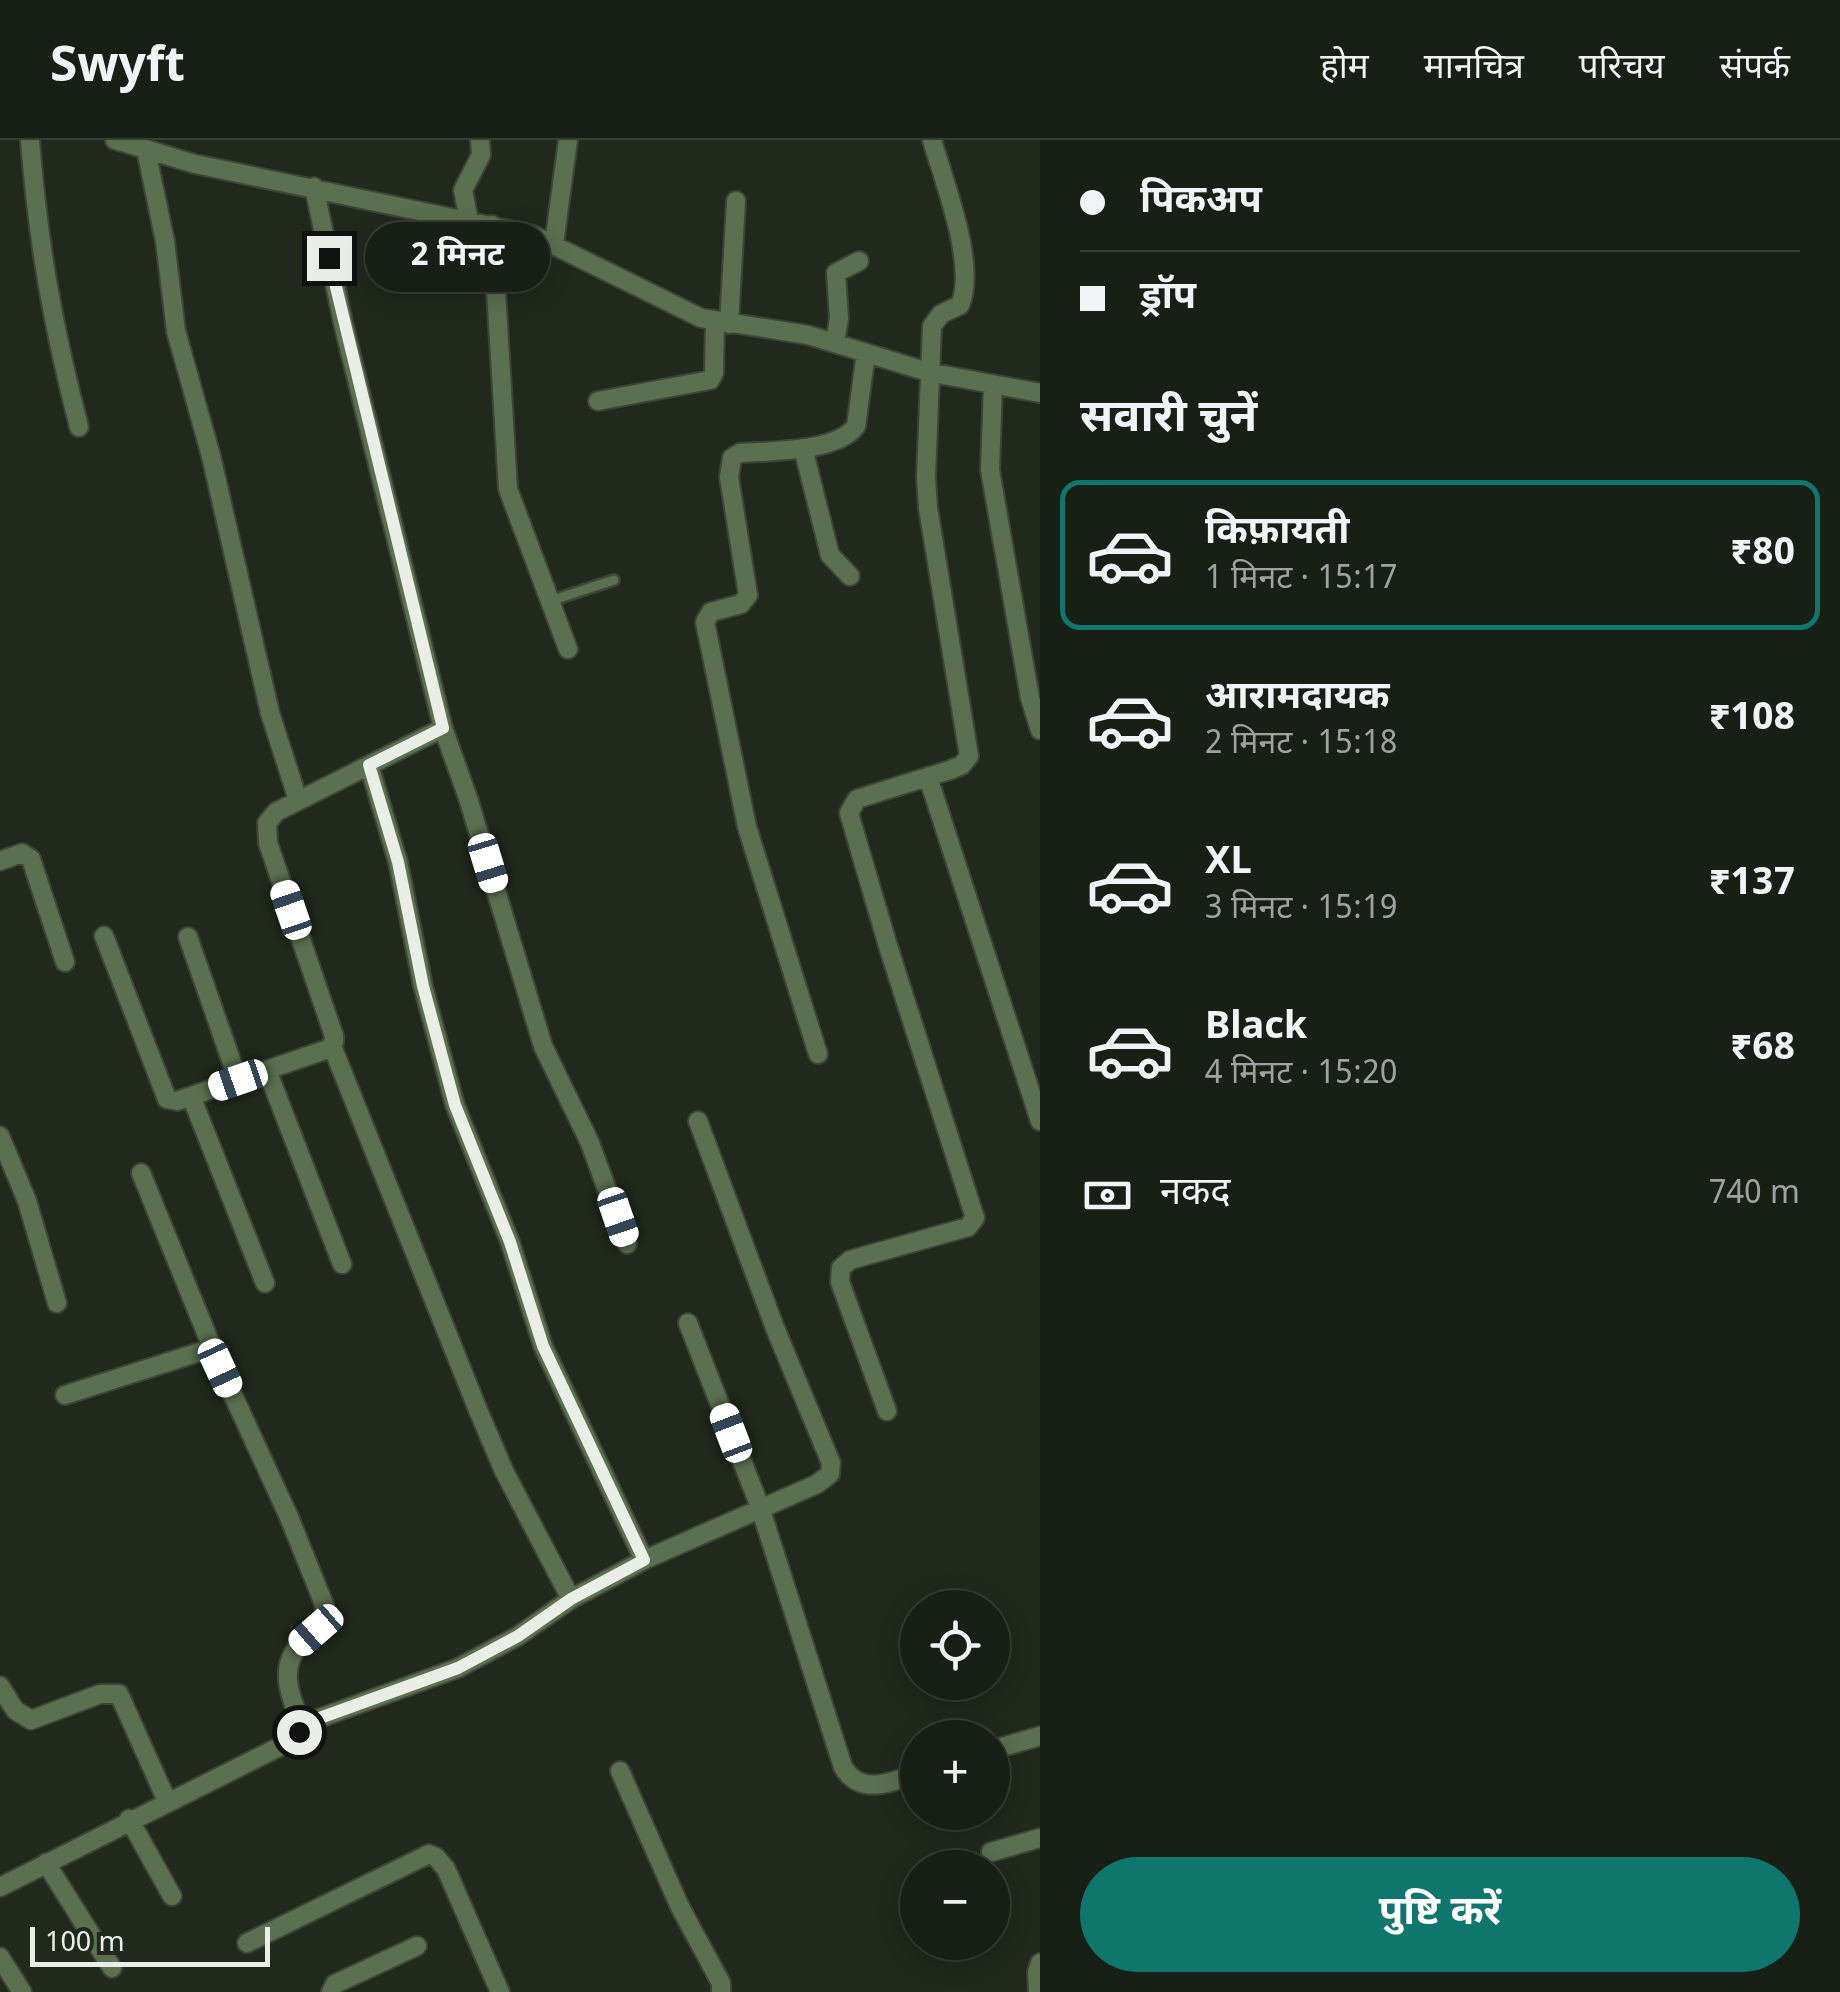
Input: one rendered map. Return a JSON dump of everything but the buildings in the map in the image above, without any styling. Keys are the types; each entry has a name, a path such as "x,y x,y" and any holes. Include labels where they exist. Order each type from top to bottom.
{"street":[{"path":"30,140 42,264 80,427"},
{"path":"115,140 195,164 404,210 492,225 554,244 672,306 722,323 792,332 928,372 1040,393"},
{"path":"468,221 463,190 480,155 480,140"},
{"path":"554,244 568,140"},
{"path":"887,1411 840,1282 841,1268 850,1260 968,1227 975,1218 849,812 858,799 962,765 970,756 928,508 932,326 941,314 960,305 965,282 952,210 932,140"},
{"path":"146,150 165,241 176,331 212,456 270,713 298,800"},
{"path":"314,188 344,328 443,728 544,1046 590,1142 627,1244"},
{"path":"598,400 710,380 722,323 736,202"},
{"path":"492,225 508,489 568,648"},
{"path":"835,343 839,318 836,274 860,260"},
{"path":"818,1054 747,827 705,622 710,612 741,604 748,595 729,464 740,453 803,448 854,430 866,353"},
{"path":"993,384 990,470 1030,698 1040,730"},
{"path":"803,448 830,556 850,576"},
{"path":"443,728 298,800 270,817 266,830 334,1036 332,1046 422,1277 498,1456 571,1599"},
{"path":"369,765 398,862 423,986 455,1105 510,1242 543,1346 644,1560"},
{"path":"928,777 1040,1121"},
{"path":"0,861 22,853 32,859 65,962"},
{"path":"104,936 164,1096 171,1101 332,1046"},
{"path":"188,937 238,1080"},
{"path":"268,1070 342,1264"},
{"path":"191,1096 265,1283"},
{"path":"0,1888 280,1746 333,1713 458,1668 644,1560 830,1474 831,1463 775,1328 698,1121"},
{"path":"0,1136 27,1201 57,1303"},
{"path":"142,1173 212,1348 324,1604 325,1618 293,1652 286,1670 303,1729"},
{"path":"688,1323 760,1507 842,1767 854,1782 870,1786 900,1778"},
{"path":"66,1395 212,1348"},
{"path":"0,1686 15,1710 31,1720 100,1694 119,1694 167,1801"},
{"path":"1010,1745 1040,1736"},
{"path":"620,1771 672,1891 721,1984 721,1992"},
{"path":"130,1820 172,1896"},
{"path":"998,1850 1040,1838"},
{"path":"247,1943 429,1854 446,1869 500,1992"},
{"path":"46,1863 112,1968"},
{"path":"331,1992 336,1984 417,1946"},
{"path":"0,1957 22,1992"},
{"path":"1038,1992 1040,1963"}],"lane":[{"path":"550,600 614,580"}],"route":[{"path":"299,1732 317,1719 458,1668 644,1560 543,1346 510,1242 455,1105 423,986 398,862 369,765 443,728 329,258"}]}
